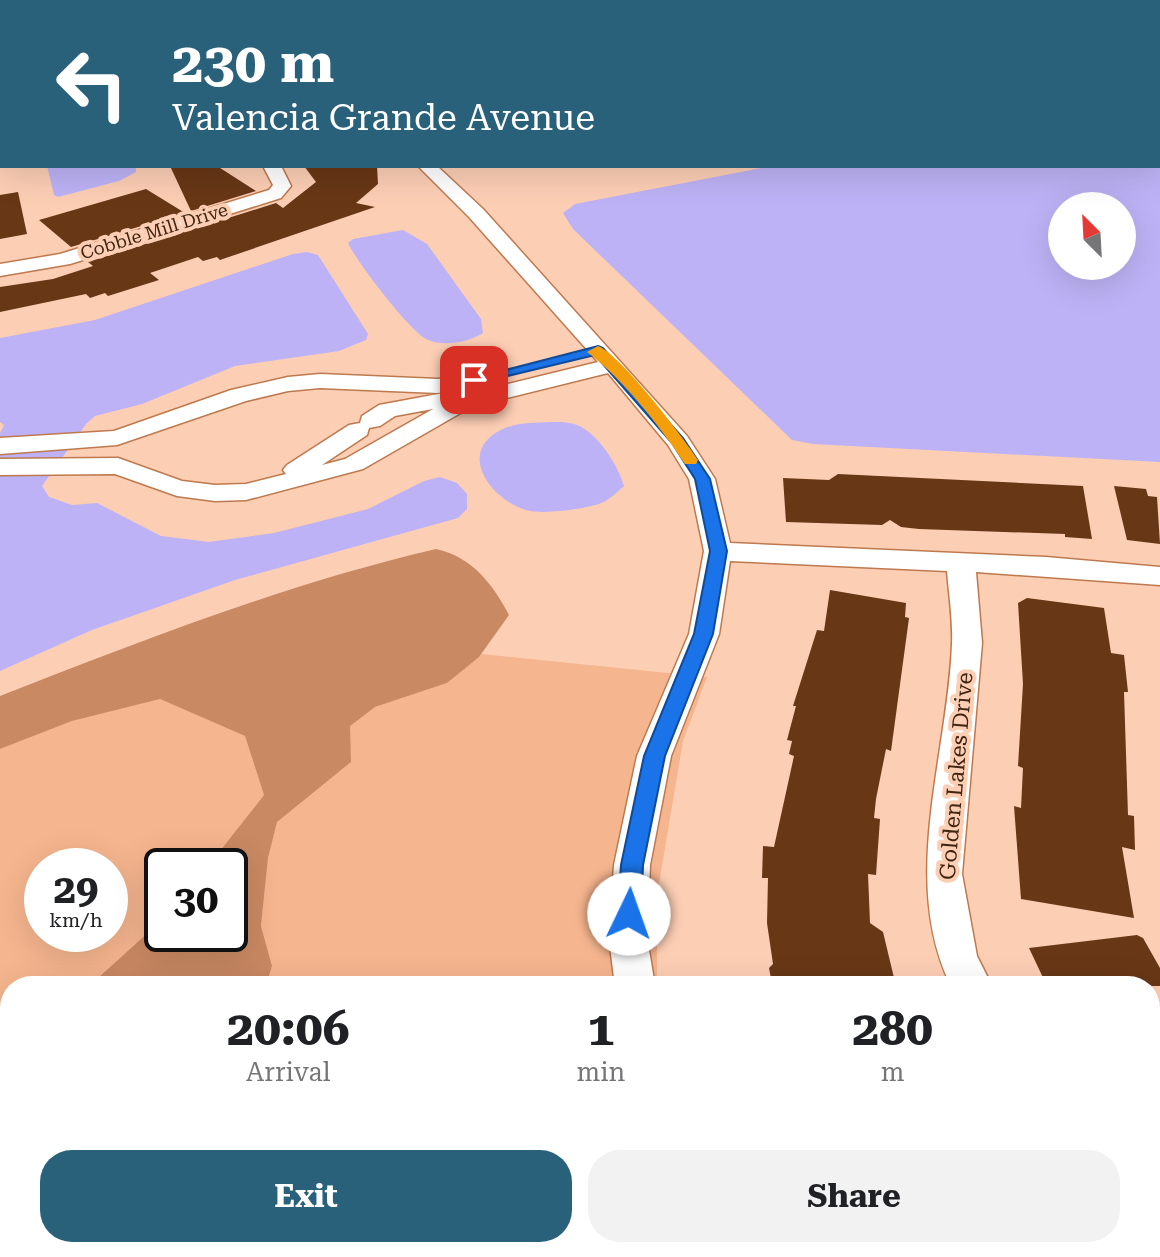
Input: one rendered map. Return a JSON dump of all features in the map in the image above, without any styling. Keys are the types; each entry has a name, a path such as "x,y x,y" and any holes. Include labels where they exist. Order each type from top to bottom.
{"street":[{"name":"Cobble Mill Drive","path":"0,270 63,260 275,194 282,186 273,168"},
{"path":"429,168 476,213 606,358 678,441 702,479 718,551 704,634 654,756 632,865 628,938 634,976"},
{"path":"0,446 78,453 177,488 215,493 246,492 354,464 463,402 606,358"},
{"path":"0,467 78,453 239,395 288,384 320,381 438,386 606,358"},
{"path":"280,484 388,410 509,389"},
{"path":"139,474 137,459 152,428"},
{"path":"718,551 961,562 1160,576"},
{"name":"Golden Lakes Drive","path":"961,562 967,643 944,874 958,959 967,976"}],"shaded area":[{"path":"47,168 136,168 136,172 119,181 58,197 54,195"},
{"path":"762,168 1160,168 1160,462 813,444 792,440 573,229 563,213 575,204"},
{"path":"403,230 427,244 481,319 483,333 470,339 442,343 420,335 385,296 348,243 353,239"},
{"path":"307,252 318,255 368,334 366,340 339,351 235,366 142,404 95,416 42,486 49,497 72,505 97,503 161,536 209,542 274,533 368,509 424,481 440,477 457,483 467,494 467,509 458,518 235,580 92,630 0,671 0,433 4,425 0,422 0,338 95,320"},
{"path":"552,422 576,425 597,439 618,470 624,486 597,505 546,512 517,507 494,490 480,466 480,454 485,442 510,426"},
{"path":"436,549 460,558 480,573 509,615 479,657 447,683 375,707 350,726 351,762 277,822 268,858 261,926 272,966 269,976 100,976 144,936 144,952 248,952 248,848 222,848 264,795 245,736 160,699 72,721 0,749 0,696 162,634 325,579"},
{"path":"481,654 707,677 683,741 657,895 657,976 269,976 272,966 261,926 268,858 277,821 351,762 349,726 375,707 447,683"},
{"path":"160,699 245,736 264,795 222,848 144,848 144,936 128,951 128,848 24,848 24,952 127,952 100,976 0,976 0,749 72,721"}],"building":[{"path":"171,168 220,168 256,191 191,211"},
{"path":"306,168 377,168 378,184 356,203 375,207 220,260 217,257 203,261 198,257 150,273 159,280 108,296 105,293 90,298 86,294 0,312 0,287 53,279 93,266 88,262 276,203 283,208 316,182"},
{"path":"146,189 185,213 71,247 39,220"},
{"path":"18,192 27,234 0,239 0,195"},
{"path":"838,474 1083,486 1092,539 1065,537 1065,534 919,529 901,527 890,520 882,525 786,522 783,478 829,480"},
{"path":"1114,486 1146,489 1148,496 1157,497 1160,544 1127,540"},
{"path":"830,590 906,603 905,617 909,618 891,751 886,749 876,799 874,818 880,819 876,875 868,874 870,923 883,932 894,976 770,976 769,968 773,964 767,923 768,878 762,878 763,846 774,847 794,756 789,754 792,741 787,740 796,706 793,706 817,630 824,631"},
{"path":"1027,598 1104,608 1111,653 1124,655 1128,692 1124,692 1128,815 1134,816 1135,850 1122,847 1134,918 1021,899 1014,806 1021,808 1023,768 1018,766 1023,684 1018,603"},
{"path":"1137,935 1143,938 1160,968 1160,976 1042,976 1029,948"}],"slow traffic":[{"path":"594,352 598,350 613,365 691,460"}],"route":[{"path":"474,380 598,350 678,441 702,479 718,551 704,634 654,756 632,865 629,914"}]}
